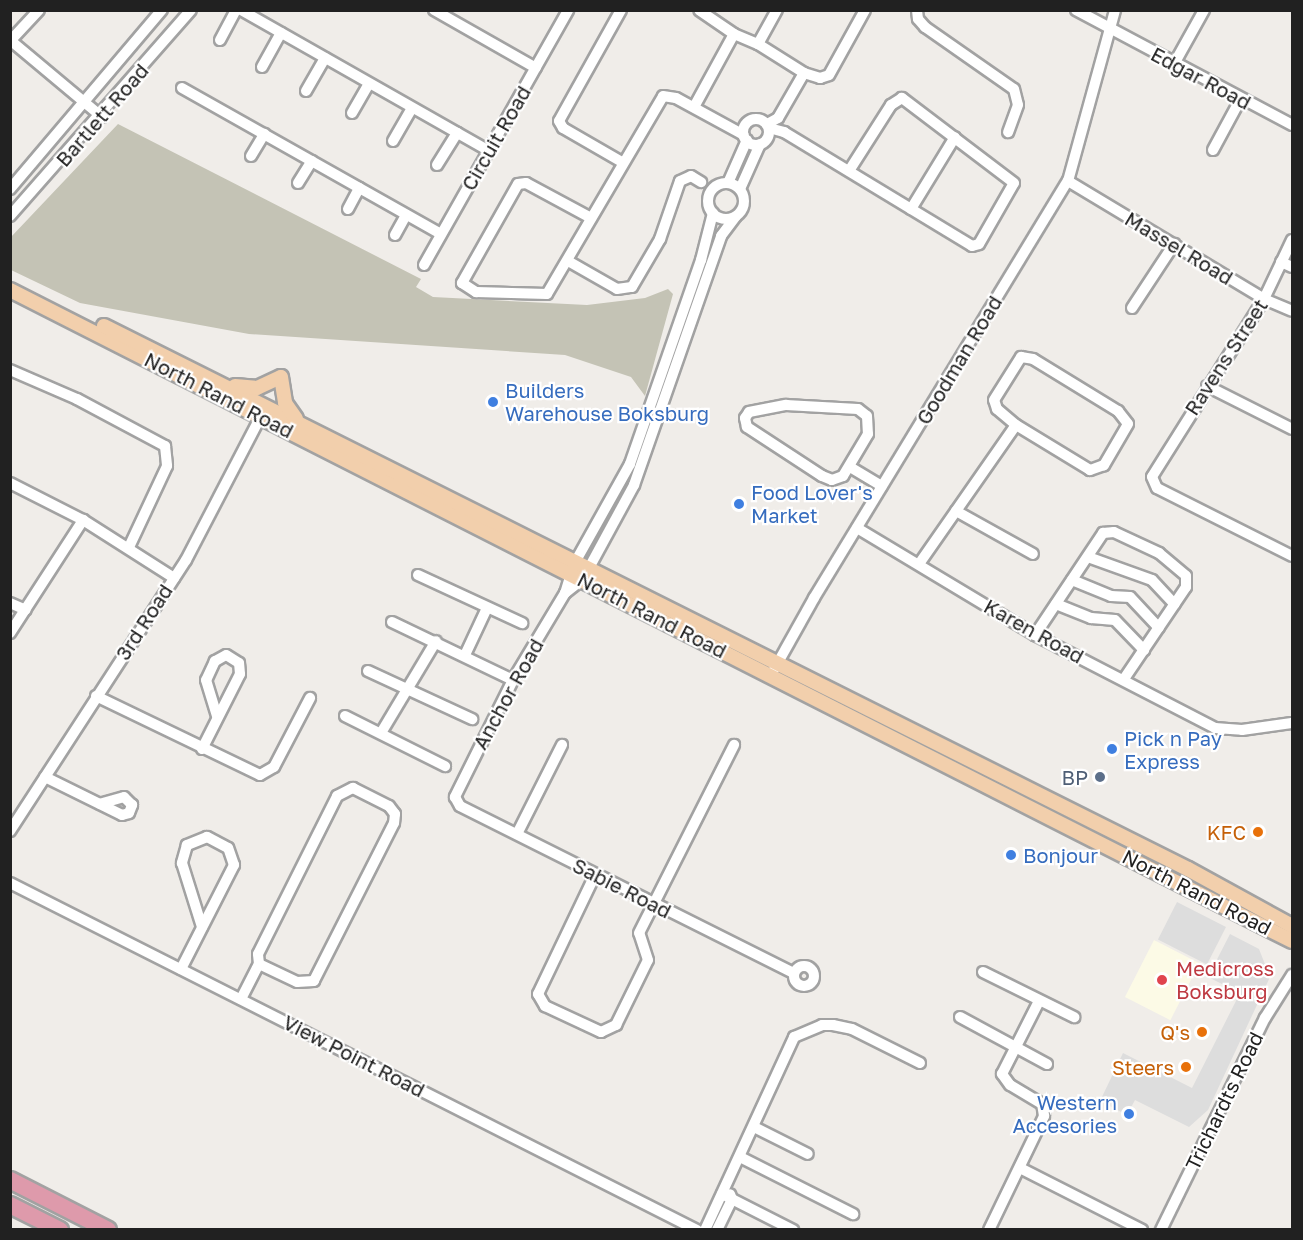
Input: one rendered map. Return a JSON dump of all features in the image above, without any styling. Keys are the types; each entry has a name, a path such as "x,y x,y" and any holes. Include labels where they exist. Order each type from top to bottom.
{"highway":[{"path":"10,1180 108,1230"},
{"path":"10,1204 60,1230"}],"main road":[{"name":"North Rand Road","path":"10,280 205,376 263,411 299,423 571,568"},
{"name":"North Rand Road","path":"13,292 263,411 774,669 1188,869 1293,926"},
{"path":"205,376 251,389 281,377 285,403 299,423"},
{"name":"North Rand Road","path":"774,669 1293,941"}],"street":[{"path":"39,10 11,40 102,117"},
{"name":"Bartlett Road","path":"10,189 162,10"},
{"name":"Bartlett Road","path":"10,216 102,117 191,10"},
{"path":"220,40 236,10"},
{"path":"241,10 489,151"},
{"path":"434,10 536,68"},
{"name":"Circuit Road","path":"424,265 568,10"},
{"path":"621,10 559,121 563,128 622,162"},
{"path":"699,10 734,34 758,44 804,73 820,78 829,75 865,10"},
{"path":"758,44 777,10"},
{"path":"917,10 918,19 925,27 1014,89 1018,105 1008,132"},
{"name":"Edgar Road","path":"1076,10 1240,100 1293,125"},
{"name":"Goodman Road","path":"774,669 882,486 1068,181 1115,10"},
{"path":"1174,64 1204,10"},
{"path":"262,67 281,33"},
{"path":"694,107 734,34"},
{"path":"306,91 325,58"},
{"path":"768,126 778,118 804,73"},
{"path":"352,113 369,83"},
{"path":"182,88 441,234"},
{"path":"591,218 526,183 518,184 462,283 476,292 543,295 568,261 622,162 663,96 694,107 745,138 760,144"},
{"path":"728,183 745,138 745,125 753,119 784,132 911,209 975,246 1012,191 1014,183 1009,175 906,100 898,99 849,171"},
{"path":"1213,150 1240,100"},
{"path":"393,141 412,108"},
{"path":"740,189 760,144 769,136 768,126"},
{"path":"438,165 457,133"},
{"path":"251,156 264,134"},
{"path":"911,209 956,137"},
{"path":"298,183 312,161"},
{"path":"568,261 617,289 632,287 660,239 680,181 686,176 701,182"},
{"name":"Massel Road","path":"1068,181 1264,299 1293,311"},
{"path":"585,575 642,466 721,236 736,216 745,200 740,189 728,183 717,185 710,193 708,204 713,213 724,219 736,216"},
{"path":"348,209 359,188"},
{"name":"Anchor Road","path":"455,797 513,680 565,592 571,568 614,494 641,436 701,260 713,213"},
{"path":"394,235 406,215"},
{"name":"Ravens Street","path":"1293,240 1264,299 1153,470 1152,477 1157,488 1293,556"},
{"path":"1131,308 1174,244"},
{"path":"1281,262 1293,267"},
{"path":"1027,356 1118,411 1128,424 1104,465 1090,470 1016,425 997,409 994,400 1015,361 1027,356"},
{"path":"10,370 77,399 165,446 167,466 129,547"},
{"path":"1207,386 1293,429"},
{"path":"786,405 863,412 869,422 868,434 850,467 838,479 822,476 750,431 745,421 746,414 786,405"},
{"name":"3rd Road","path":"10,831 174,578 210,517 263,411"},
{"path":"919,564 1016,425"},
{"path":"850,467 882,486"},
{"path":"10,483 129,547 174,578"},
{"path":"956,511 1033,554"},
{"path":"10,633 82,520"},
{"name":"Karen Road","path":"857,528 1035,635 1124,679 1215,729 1242,730 1293,723"},
{"path":"1035,635 1103,533 1109,531 1159,553 1186,576 1186,587 1124,679"},
{"path":"1088,557 1152,580 1174,604"},
{"path":"418,575 522,623"},
{"name":"Anchor Road","path":"565,592 585,575"},
{"path":"1072,580 1111,596 1130,597 1159,628"},
{"path":"10,603 26,610"},
{"path":"1056,604 1091,618 1115,620 1144,650"},
{"path":"465,655 487,608"},
{"path":"392,622 436,641 513,680"},
{"path":"381,733 407,686 436,641"},
{"path":"202,749 240,669 236,660 226,655 215,661 206,680 217,717"},
{"path":"368,671 407,686 472,719"},
{"path":"96,696 251,773 267,773 310,698"},
{"path":"345,716 445,766"},
{"path":"517,834 562,745"},
{"path":"596,875 538,990 546,1006 598,1031 614,1028 648,960 638,937 734,745"},
{"path":"45,777 100,804"},
{"path":"241,999 259,964 258,954 336,796 353,788 388,806 395,814 394,823 314,981 297,982 259,964"},
{"name":"Sabie Road","path":"455,797 460,806 794,973"},
{"path":"181,969 234,865 228,848 207,837 190,842 182,857 184,879 202,927"},
{"name":"View Point Road","path":"10,883 697,1230"},
{"path":"983,972 1074,1017"},
{"name":"Trichardts Road","path":"1161,1230 1265,1018 1293,975"},
{"path":"989,1230 1042,1126 1044,1110 1037,1100 1010,1085 1002,1074 1039,1000"},
{"path":"960,1017 1047,1064"},
{"path":"717,1230 740,1157 792,1041 800,1033 822,1024 852,1029 921,1063"},
{"path":"754,1127 808,1154"},
{"path":"740,1157 853,1214"},
{"path":"1020,1168 1142,1230"},
{"path":"705,1230 727,1193"},
{"path":"727,1193 793,1230"}],"shaded area":[{"path":"118,124 421,279 416,287 433,297 587,305 645,298 668,289 673,294 645,396 631,377 565,355 249,334 80,303 11,270 11,237"},
{"path":"1177,902 1226,927 1207,964 1158,939"},
{"path":"1230,934 1259,949 1270,977 1208,1110 1189,1127 1135,1100 1127,1115 1100,1101 1123,1053 1192,1088 1240,993 1208,977"},
{"name":"Medicross Boksburg","path":"1154,940 1199,963 1170,1020 1125,997"}],"place":[{"name":"Builders Warehouse Boksburg","path":"493,402"},
{"name":"Food Lover's Market","path":"739,504"},
{"name":"Pick n Pay Express","path":"1112,749"},
{"name":"BP","path":"1100,777"},
{"name":"KFC","path":"1258,832"},
{"name":"Bonjour","path":"1011,855"},
{"name":"Medicross Boksburg","path":"1162,980"},
{"name":"Q's","path":"1202,1032"},
{"name":"Steers","path":"1186,1067"},
{"name":"Western Accesories","path":"1129,1114"}]}
